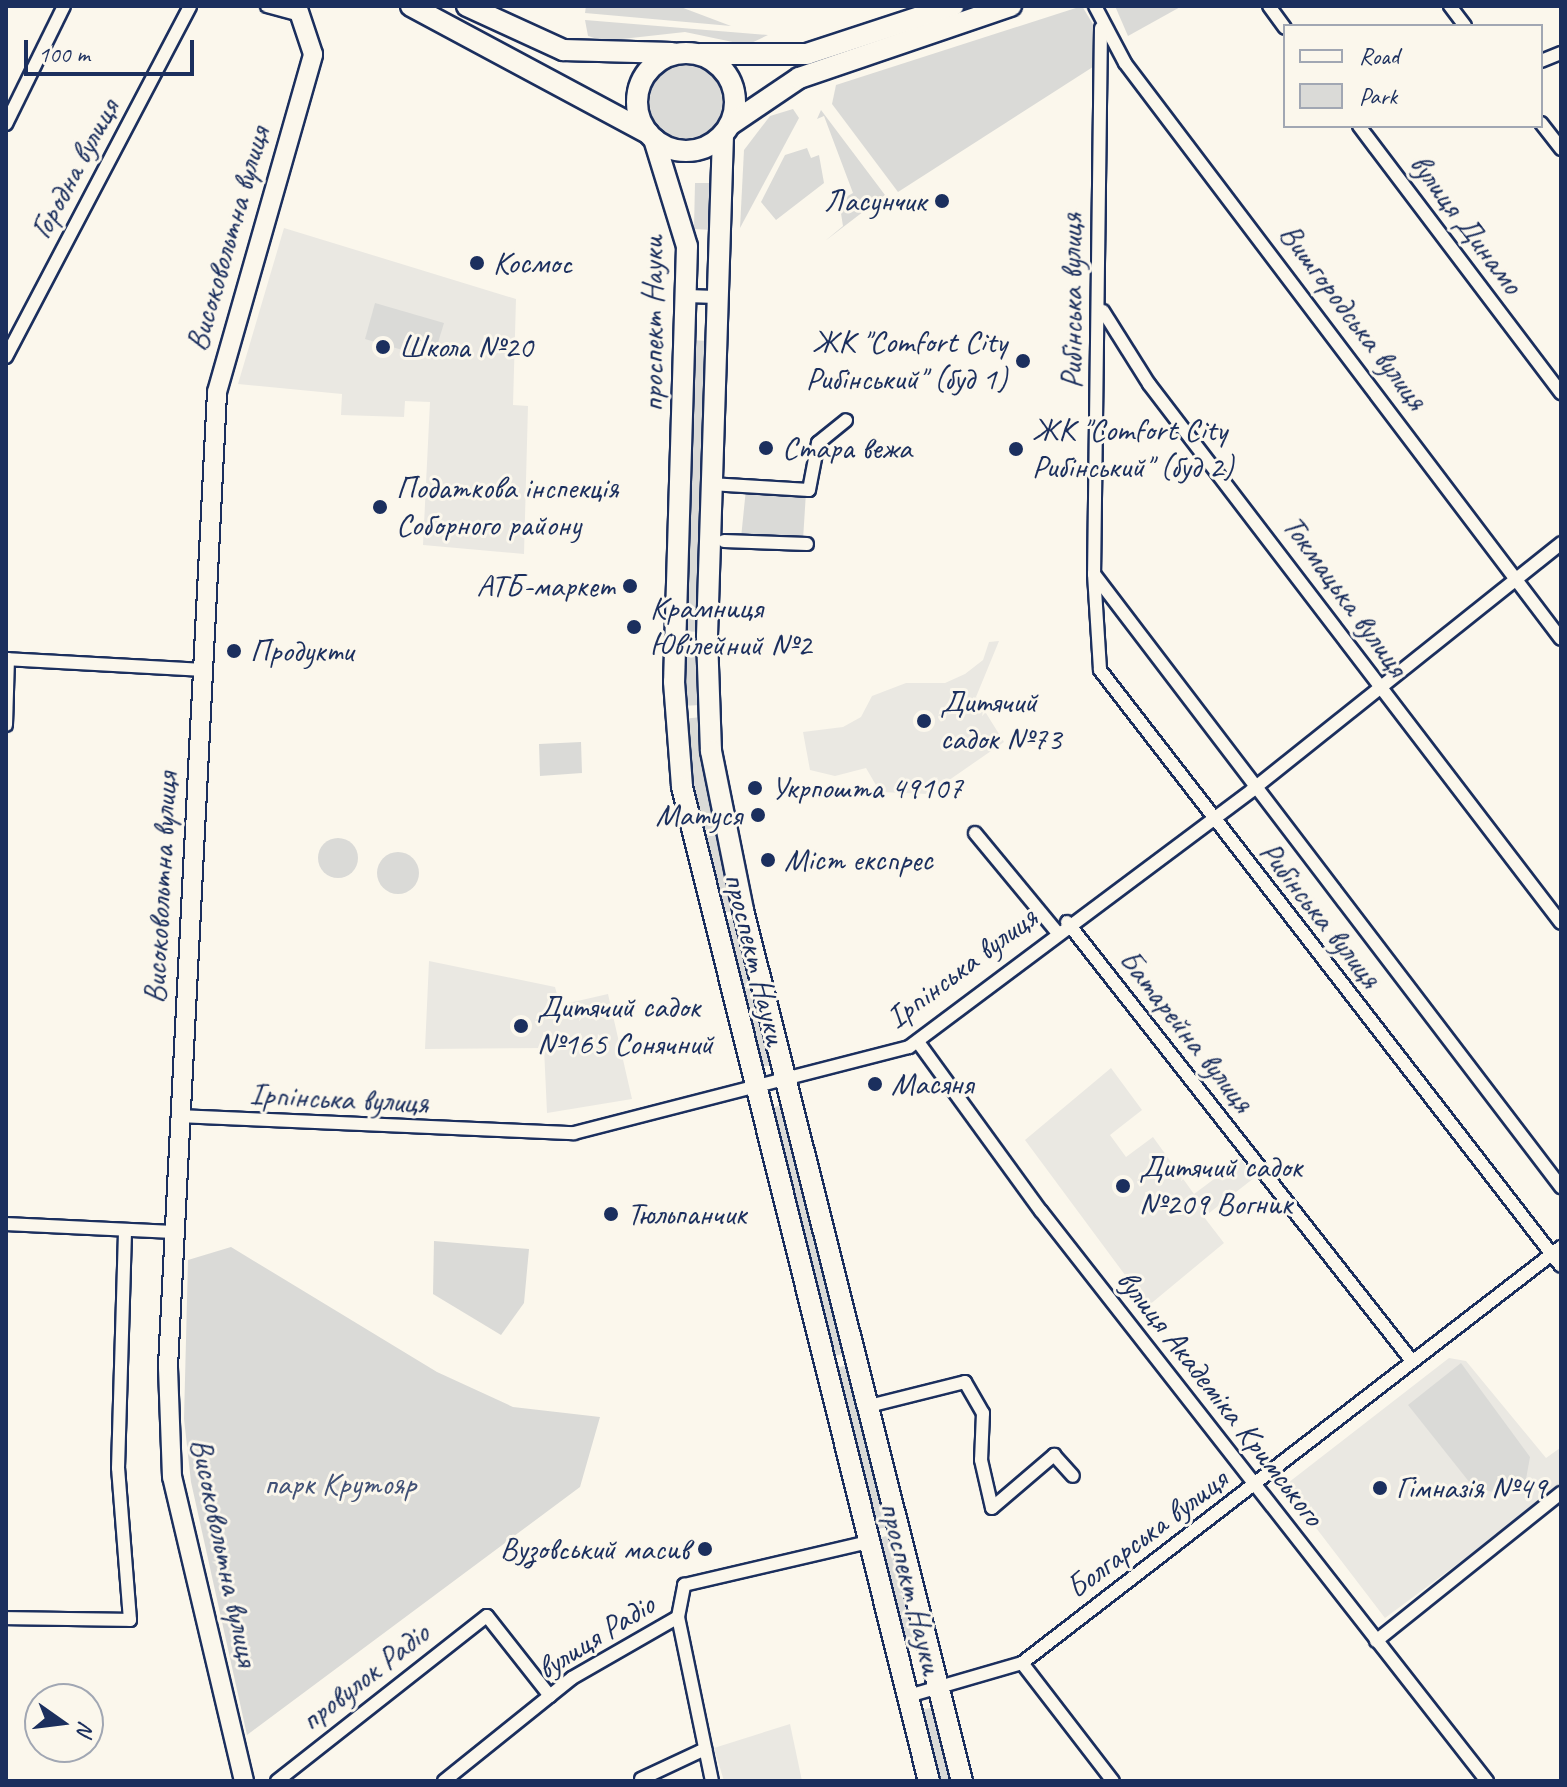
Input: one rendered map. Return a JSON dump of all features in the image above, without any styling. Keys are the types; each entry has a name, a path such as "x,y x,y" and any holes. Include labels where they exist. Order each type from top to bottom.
{"main road":[{"path":"411,6 651,136 689,151 727,129 799,78 1011,6"},
{"path":"467,6 563,50 807,54 953,6"},
{"name":"Високовольтна вулиця","path":"244,1781 172,1477 166,1410 178,1116 217,392 313,54 299,11"},
{"path":"651,136 639,90 655,64 686,53 726,74 735,101 727,129"},
{"name":"проспект Науки","path":"727,129 710,484 711,751 787,1083 962,1781"},
{"name":"проспект Науки","path":"651,136 685,226 686,296 675,723 682,787 929,1781"}],"street":[{"path":"6,124 64,6"},
{"name":"Городна вулиця","path":"6,357 190,6"},
{"path":"267,6 299,11"},
{"path":"1095,6 1101,28"},
{"path":"1269,6 1283,25"},
{"path":"1450,6 1464,24"},
{"name":"Рибінська вулиця","path":"1101,28 1094,574 1100,670 1212,820 1556,1250 1561,1266"},
{"name":"Вишгородська вулиця","path":"1101,28 1561,639"},
{"path":"1543,126 1561,149"},
{"name":"вулиця Динамо","path":"1361,128 1561,393"},
{"path":"686,296 717,297"},
{"name":"Токмацька вулиця","path":"1099,296 1108,327 1561,923"},
{"path":"710,484 809,490 818,443 846,420"},
{"path":"724,541 807,544"},
{"name":"Ірпінська вулиця","path":"178,1116 574,1133 787,1083 918,1042 1067,922 1252,790 1561,543"},
{"name":"Рибінська вулиця","path":"1094,574 1252,790 1561,1187"},
{"path":"6,725 7,659 203,670"},
{"path":"975,833 1056,931"},
{"name":"Батарейна вулиця","path":"1067,922 1412,1361"},
{"name":"вулиця Академіка Кримського","path":"918,1042 1255,1484 1487,1781"},
{"path":"6,1224 173,1232"},
{"path":"6,1618 130,1620 118,1468 125,1230"},
{"name":"Болгарська вулиця","path":"908,1696 1022,1663 1556,1250"},
{"path":"869,1406 965,1382 983,1413 981,1460 992,1508 1054,1455 1073,1476"},
{"path":"1376,1641 1561,1493"},
{"name":"вулиця Радіо","path":"444,1781 550,1696 678,1617 684,1585 869,1542"},
{"name":"провулок Радіо","path":"277,1781 487,1616 550,1696"},
{"path":"678,1617 712,1781"},
{"path":"1022,1663 1113,1781"},
{"path":"641,1779 705,1749"}],"shaded area":[{"name":"Школа №20","path":"284,228 516,299 513,405 528,406 524,554 423,545 430,402 405,401 404,417 341,415 342,394 238,384"},
{"name":"Дитячий садок №73","path":"999,641 976,697 1004,742 929,794 880,792 866,768 835,776 810,770 803,732 843,727 861,717 872,696 906,683 945,683 965,674 983,660 989,642"},
{"name":"Дитячий садок №165 Сонячний","path":"429,961 555,987 560,1005 608,994 632,1099 547,1113 544,1048 425,1049"},
{"name":"Дитячий садок №209 Вогник","path":"1111,1068 1142,1110 1110,1135 1126,1157 1153,1137 1194,1194 1241,1159 1254,1178 1204,1217 1224,1243 1148,1306 1025,1140"},
{"name":"Гімназія №49","path":"1449,1358 1466,1361 1546,1458 1560,1448 1561,1487 1385,1618 1284,1486"},
{"path":"790,1724 802,1781 724,1781 714,1748"}],"green space":[{"path":"586,6 678,6 731,26 585,13"},
{"path":"1082,6 1094,26 1096,65 898,192 832,104 836,85"},
{"path":"1115,6 1182,6 1128,36"},
{"path":"585,20 768,35 747,45 685,32 604,41 588,36"},
{"path":"686,59 702,62 716,71 725,85 728,101 725,117 716,131 702,140 686,143 670,140 656,131 647,117 644,101 647,85 656,71 670,62"},
{"path":"793,109 799,118 740,228 744,150 770,116"},
{"path":"821,110 885,195 825,241 843,226 839,201 853,193 824,116 817,119"},
{"path":"807,148 811,158 819,155 824,183 776,220 761,202 785,155"},
{"path":"695,183 714,183 713,230 694,229"},
{"path":"375,303 444,323 433,359 365,339"},
{"path":"691,340 709,341 700,632 681,631"},
{"path":"746,489 806,492 803,540 741,538"},
{"path":"681,646 700,646 701,705 681,706"},
{"path":"702,717 737,910 718,914 689,787 682,719"},
{"path":"581,742 582,773 540,776 539,744"},
{"path":"338,838 352,844 358,858 352,872 338,878 324,872 318,858 324,844"},
{"path":"398,852 413,858 419,873 413,888 398,894 383,888 377,873 383,858"},
{"path":"739,917 776,1064 757,1068 721,922"},
{"path":"786,1104 848,1353 829,1357 767,1109"},
{"path":"434,1241 529,1249 524,1303 501,1335 433,1294"},
{"name":"парк Крутояр","path":"231,1247 437,1372 513,1407 600,1417 580,1487 247,1735 191,1482 184,1419 188,1260"},
{"path":"1461,1363 1530,1457 1526,1479 1508,1495 1474,1488 1408,1405"},
{"path":"851,1364 892,1526 873,1530 833,1369"},
{"path":"894,1534 924,1653 901,1641 875,1539"},
{"path":"937,1706 956,1781 936,1781 918,1711"}],"place":[{"name":"Ласунчик","path":"942,201"},
{"name":"Космос","path":"477,263"},
{"name":"Школа №20","path":"383,347"},
{"name":"ЖК \"Comfort City Рибінський\" (буд 1)","path":"1023,361"},
{"name":"Стара вежа","path":"766,448"},
{"name":"ЖК \"Comfort City Рибінський\" (буд 2)","path":"1016,449"},
{"name":"Податкова інспекція Соборного району","path":"380,507"},
{"name":"АТБ-маркет","path":"630,586"},
{"name":"Крамниця Ювілейний №2","path":"634,627"},
{"name":"Продукти","path":"234,651"},
{"name":"Дитячий садок №73","path":"924,721"},
{"name":"Укрпошта 49107","path":"755,788"},
{"name":"Матуся","path":"758,815"},
{"name":"Міст експрес","path":"768,860"},
{"name":"Дитячий садок №165 Сонячний","path":"521,1026"},
{"name":"Масяня","path":"875,1084"},
{"name":"Дитячий садок №209 Вогник","path":"1123,1186"},
{"name":"Тюльпанчик","path":"611,1214"},
{"name":"Гімназія №49","path":"1380,1488"},
{"name":"Вузовський масив","path":"705,1549"}]}
